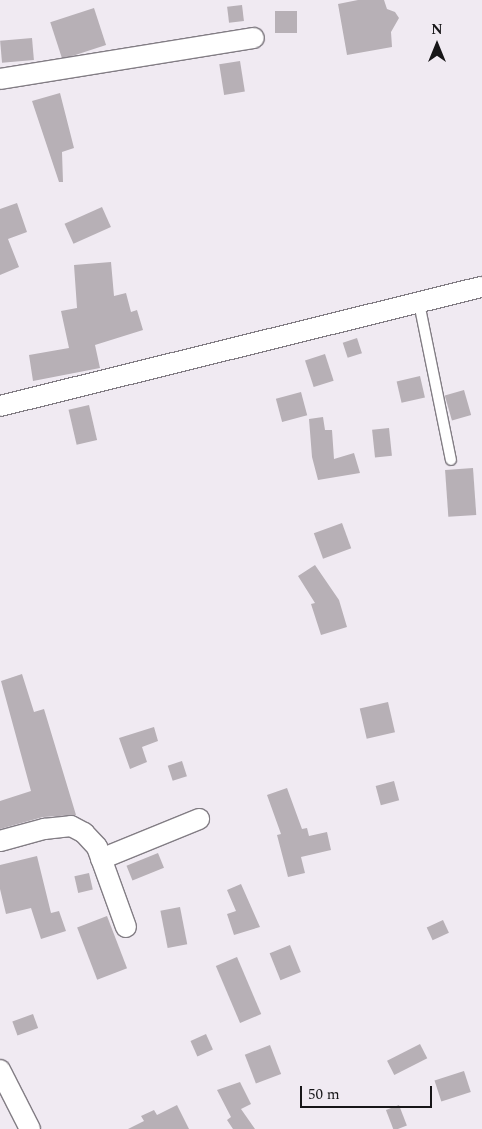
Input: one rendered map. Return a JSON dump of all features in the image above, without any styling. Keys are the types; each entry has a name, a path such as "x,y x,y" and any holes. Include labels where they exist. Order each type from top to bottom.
{"street":[{"path":"0,79 254,38"},
{"path":"0,406 482,287"},
{"path":"101,859 199,819"},
{"path":"0,841 44,829 71,826 84,833 101,859 126,927"},
{"path":"0,1070 30,1129"}],"lane":[{"path":"419,303 451,460"}],"building":[{"path":"358,0 384,0 387,9 395,12 399,18 391,32 392,47 347,55 338,4"},
{"path":"242,5 244,21 229,23 227,7"},
{"path":"94,8 106,45 62,59 50,22"},
{"path":"275,11 297,11 297,33 275,33"},
{"path":"32,38 34,60 2,63 0,41"},
{"path":"240,61 245,92 224,95 219,64"},
{"path":"60,93 74,148 62,152 63,182 59,182 32,101"},
{"path":"17,203 27,232 8,239 19,267 0,275 0,209"},
{"path":"102,207 111,227 73,244 65,224"},
{"path":"111,262 114,296 126,293 131,312 137,310 143,330 95,345 100,368 33,381 29,355 69,348 61,311 77,308 74,265"},
{"path":"357,338 362,353 348,358 343,343"},
{"path":"325,354 334,381 314,387 305,360"},
{"path":"420,376 425,397 402,403 397,381"},
{"path":"464,390 471,415 452,421 445,396"},
{"path":"301,392 307,415 282,422 276,399"},
{"path":"89,405 97,440 77,445 69,410"},
{"path":"323,417 325,430 332,430 334,459 354,453 360,473 318,480 312,457 309,419"},
{"path":"389,428 392,456 375,458 372,430"},
{"path":"473,468 476,515 448,517 445,470"},
{"path":"342,523 351,548 323,559 314,533"},
{"path":"315,565 339,600 347,627 321,635 311,604 315,603 298,576"},
{"path":"22,674 34,712 44,709 76,815 43,817 0,829 0,801 31,791 1,681"},
{"path":"388,702 395,732 367,739 360,709"},
{"path":"154,727 158,741 142,747 147,762 130,769 119,738"},
{"path":"182,761 187,776 173,781 168,766"},
{"path":"394,781 399,800 381,805 376,786"},
{"path":"287,788 302,829 307,828 309,836 327,832 331,850 301,857 305,873 288,877 277,835 281,834 267,795"},
{"path":"158,853 164,868 132,881 126,866"},
{"path":"37,856 51,913 59,911 66,931 41,939 31,908 6,914 0,889 0,865"},
{"path":"89,873 93,890 78,893 74,876"},
{"path":"241,884 260,927 234,935 227,914 236,911 227,890"},
{"path":"180,907 187,944 168,948 160,911"},
{"path":"107,916 127,968 97,980 77,927"},
{"path":"443,920 449,933 433,940 427,928"},
{"path":"290,945 301,972 280,980 270,953"},
{"path":"237,957 261,1014 240,1023 216,966"},
{"path":"33,1014 38,1028 17,1036 12,1022"},
{"path":"206,1034 213,1050 197,1056 190,1041"},
{"path":"420,1044 427,1058 394,1075 387,1061"},
{"path":"270,1045 281,1074 256,1084 245,1055"},
{"path":"464,1071 471,1092 441,1102 435,1081"},
{"path":"240,1082 251,1104 241,1109 255,1129 233,1129 227,1120 231,1117 217,1090"},
{"path":"177,1105 189,1129 128,1129 144,1121 141,1116 154,1110 157,1115"},
{"path":"399,1105 407,1126 393,1129 386,1110"}]}
